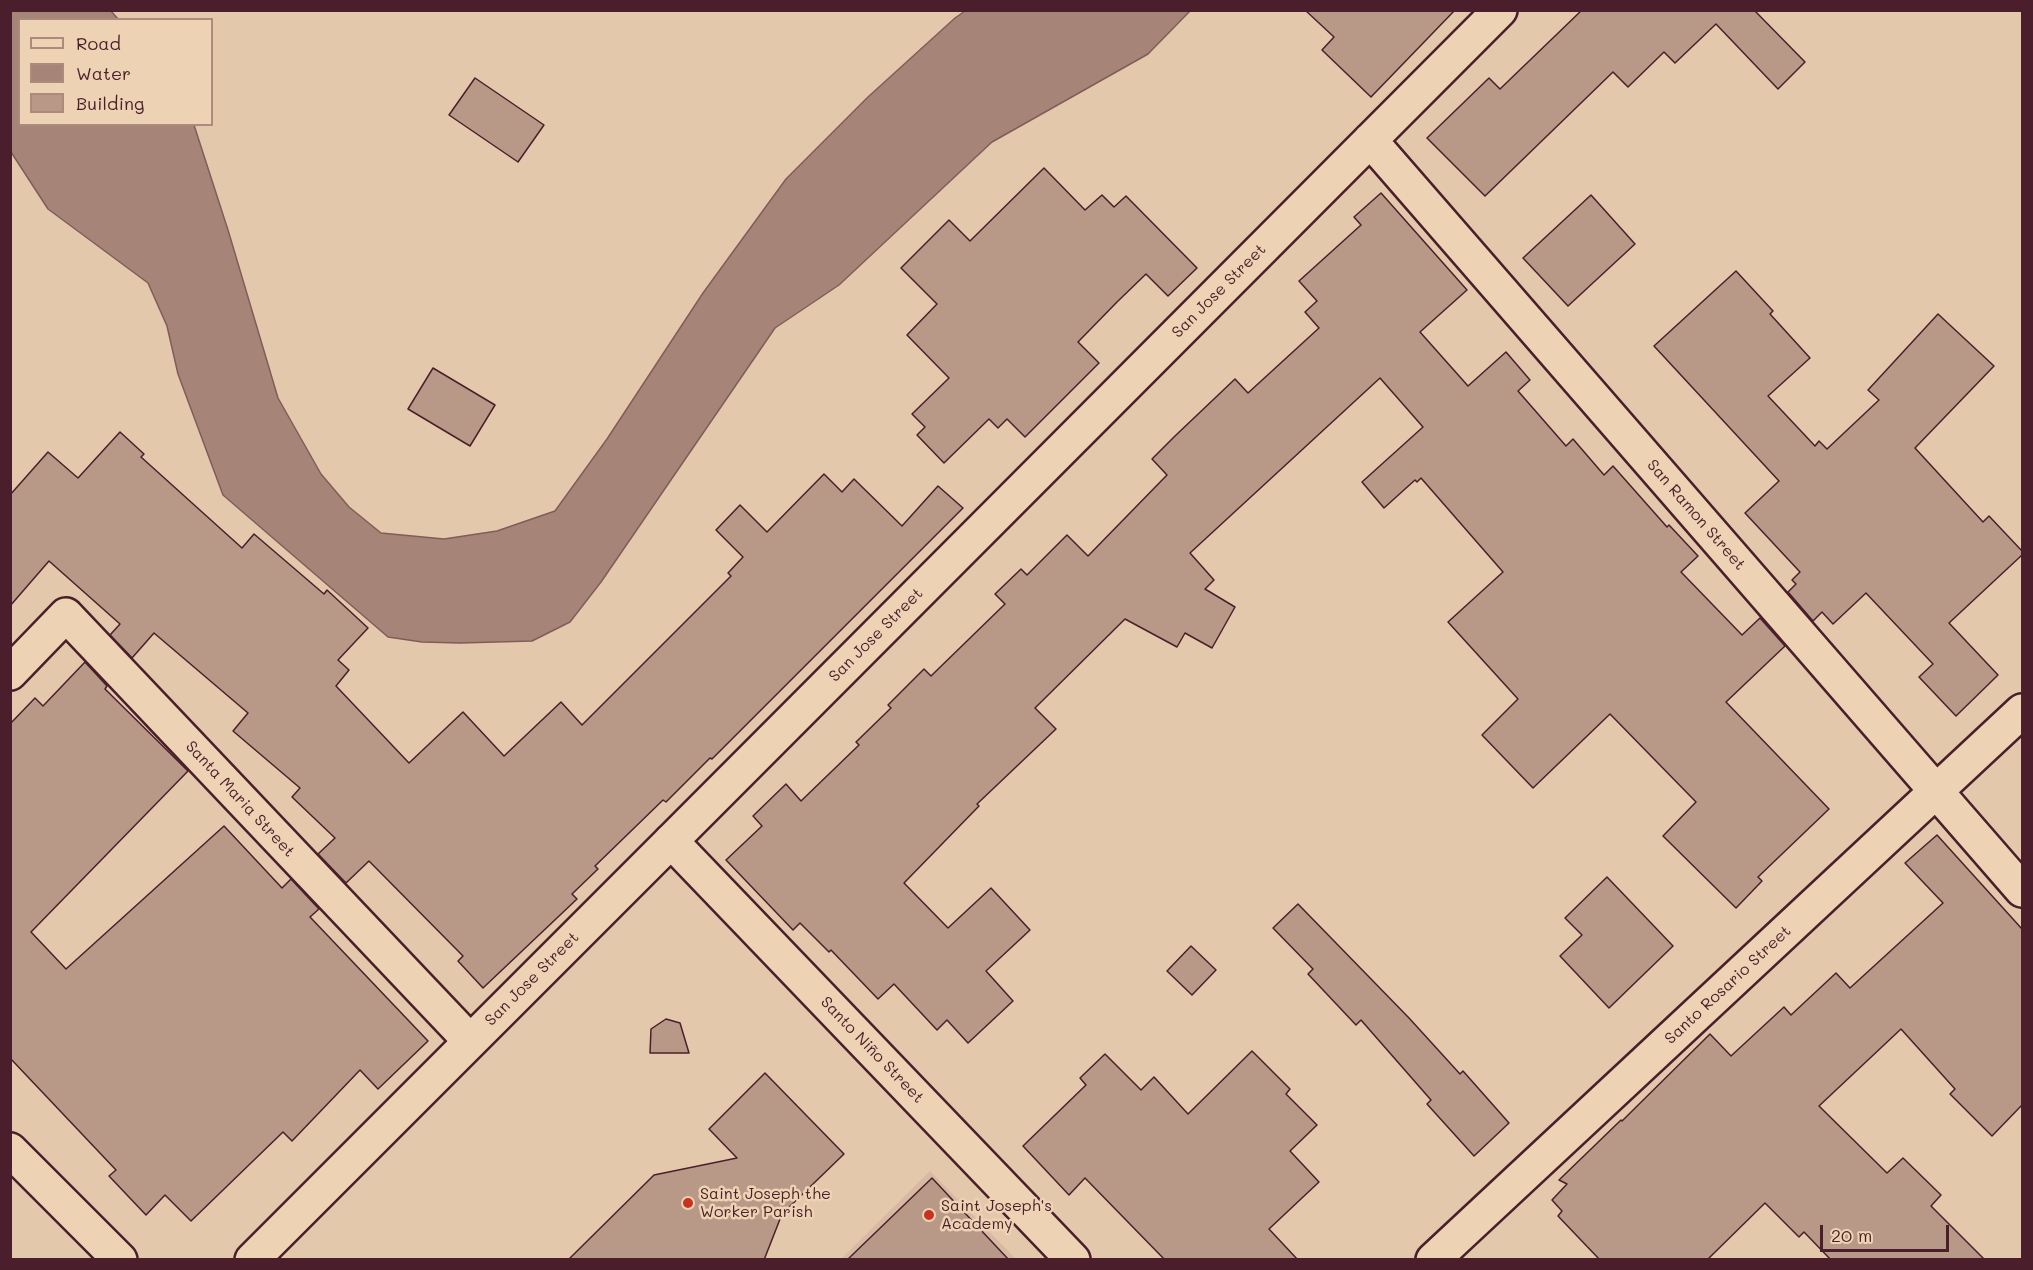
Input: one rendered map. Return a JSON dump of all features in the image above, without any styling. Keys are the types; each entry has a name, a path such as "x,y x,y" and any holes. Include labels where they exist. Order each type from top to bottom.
{"street":[{"name":"San Jose Street","path":"252,1260 1500,10"},
{"name":"San Ramon Street","path":"1370,140 2022,890"},
{"name":"Santa Maria Street","path":"10,673 66,615 470,1041"},
{"name":"Santo Rosario Street","path":"1433,1260 2022,711"},
{"name":"Santo Niño Street","path":"671,841 1073,1260"},
{"path":"10,1150 120,1260"}],"shaded area":[{"name":"Saint Joseph's Academy","path":"930,1171 1016,1259 840,1260"}],"water":[{"path":"11,11 111,11 117,18 18,18 18,126 194,126 278,398 321,474 349,507 381,533 444,539 497,531 555,511 607,439 703,293 786,179 868,97 965,11 1190,11 1148,54 992,142 839,285 775,328 601,582 570,622 532,641 422,642 388,637 223,495 178,374 167,326 148,283 48,209 11,152"}],"building":[{"path":"1305,10 1455,10 1371,97 1322,50 1334,37"},
{"path":"1582,10 1754,10 1805,62 1778,89 1716,24 1675,63 1664,52 1628,87 1613,72 1485,196 1427,138 1489,78 1500,89"},
{"path":"475,78 544,125 518,162 449,115"},
{"path":"1044,168 1085,210 1102,195 1114,207 1126,196 1197,268 1168,296 1146,274 1117,302 1078,342 1099,363 1025,437 1007,419 998,428 989,419 944,463 917,435 925,427 912,414 949,378 907,335 937,304 901,268 949,220 970,241"},
{"path":"1381,193 1467,290 1420,332 1468,386 1506,352 1530,380 1518,391 1566,446 1573,439 1604,475 1613,466 1667,527 1669,525 1698,556 1681,572 1742,635 1760,618 1785,646 1726,702 1829,809 1758,877 1762,881 1736,908 1663,836 1696,802 1610,714 1533,788 1482,735 1518,699 1448,622 1503,572 1421,478 1417,482 1415,480 1384,508 1362,482 1423,427 1380,378 1190,553 1214,580 1205,589 1235,607 1212,648 1185,633 1177,647 1125,619 1035,708 1056,729 977,804 979,806 904,883 948,928 991,888 1030,930 986,971 1013,1001 968,1043 947,1020 937,1030 894,984 878,999 831,950 829,952 800,923 793,930 726,860 762,826 753,816 786,784 801,801 859,745 856,742 891,708 888,705 924,669 931,676 1005,604 995,594 1021,569 1027,575 1067,535 1088,556 1167,475 1152,459 1175,436 1235,379 1248,393 1319,328 1305,312 1317,301 1299,281 1361,225 1354,217"},
{"path":"1591,195 1635,244 1568,306 1523,258"},
{"path":"1736,271 1773,311 1770,314 1810,358 1768,396 1815,446 1819,441 1827,449 1879,400 1868,390 1938,314 1994,366 1915,448 1983,522 1989,516 2022,551 2022,555 1949,623 1998,675 1956,716 1919,677 1933,664 1866,593 1833,624 1822,612 1813,621 1788,592 1796,584 1792,580 1800,572 1745,513 1779,481 1654,346"},
{"path":"433,368 495,405 470,446 408,409"},
{"path":"120,432 144,454 141,457 242,548 254,534 324,594 327,590 368,628 338,660 349,670 336,686 409,763 463,712 504,756 561,702 582,725 731,576 728,573 743,557 716,530 740,505 767,532 824,474 842,492 854,479 902,526 938,486 963,508 712,759 710,758 666,802 663,800 595,866 598,869 572,894 577,899 483,988 458,961 463,956 369,861 346,883 318,854 335,838 292,797 300,788 233,731 248,713 154,633 132,658 110,635 120,624 49,561 10,606 10,495 48,452 78,478"},
{"path":"85,662 107,686 105,689 188,771 31,932 66,969 224,826 282,888 291,879 319,909 310,917 428,1041 378,1089 360,1070 292,1141 283,1132 191,1221 165,1195 146,1215 109,1176 116,1170 10,1058 10,724 35,698 43,706"},
{"path":"1937,835 2022,929 2022,1105 1992,1136 1950,1094 1955,1089 1901,1029 1819,1106 1887,1173 1903,1158 1941,1195 1931,1206 1985,1260 1831,1260 1804,1232 1799,1237 1765,1203 1707,1260 1600,1260 1558,1216 1562,1211 1552,1200 1567,1184 1559,1180 1710,1034 1731,1056 1784,1007 1791,1015 1836,973 1850,988 1943,903 1905,863"},
{"path":"1607,877 1673,946 1609,1008 1560,956 1582,935 1565,918"},
{"path":"1298,904 1460,1074 1463,1071 1509,1123 1474,1156 1427,1104 1431,1100 1361,1020 1356,1025 1308,974 1313,969 1273,928"},
{"path":"1191,946 1216,970 1192,995 1167,971"},
{"path":"666,1019 680,1023 689,1053 650,1053 651,1029"},
{"path":"1252,1051 1290,1089 1286,1094 1317,1125 1290,1151 1319,1182 1269,1229 1298,1260 1165,1260 1085,1178 1069,1195 1023,1146 1086,1085 1080,1078 1105,1054 1141,1090 1154,1077 1188,1114"},
{"path":"765,1073 844,1154 782,1214 764,1260 568,1260 654,1175 737,1158 709,1129"},
{"name":"Saint Joseph's Academy","path":"932,1178 1009,1260 847,1260"}],"place":[{"name":"Saint Joseph the Worker Parish","path":"688,1203"},
{"name":"Saint Joseph's Academy","path":"929,1215"}]}
